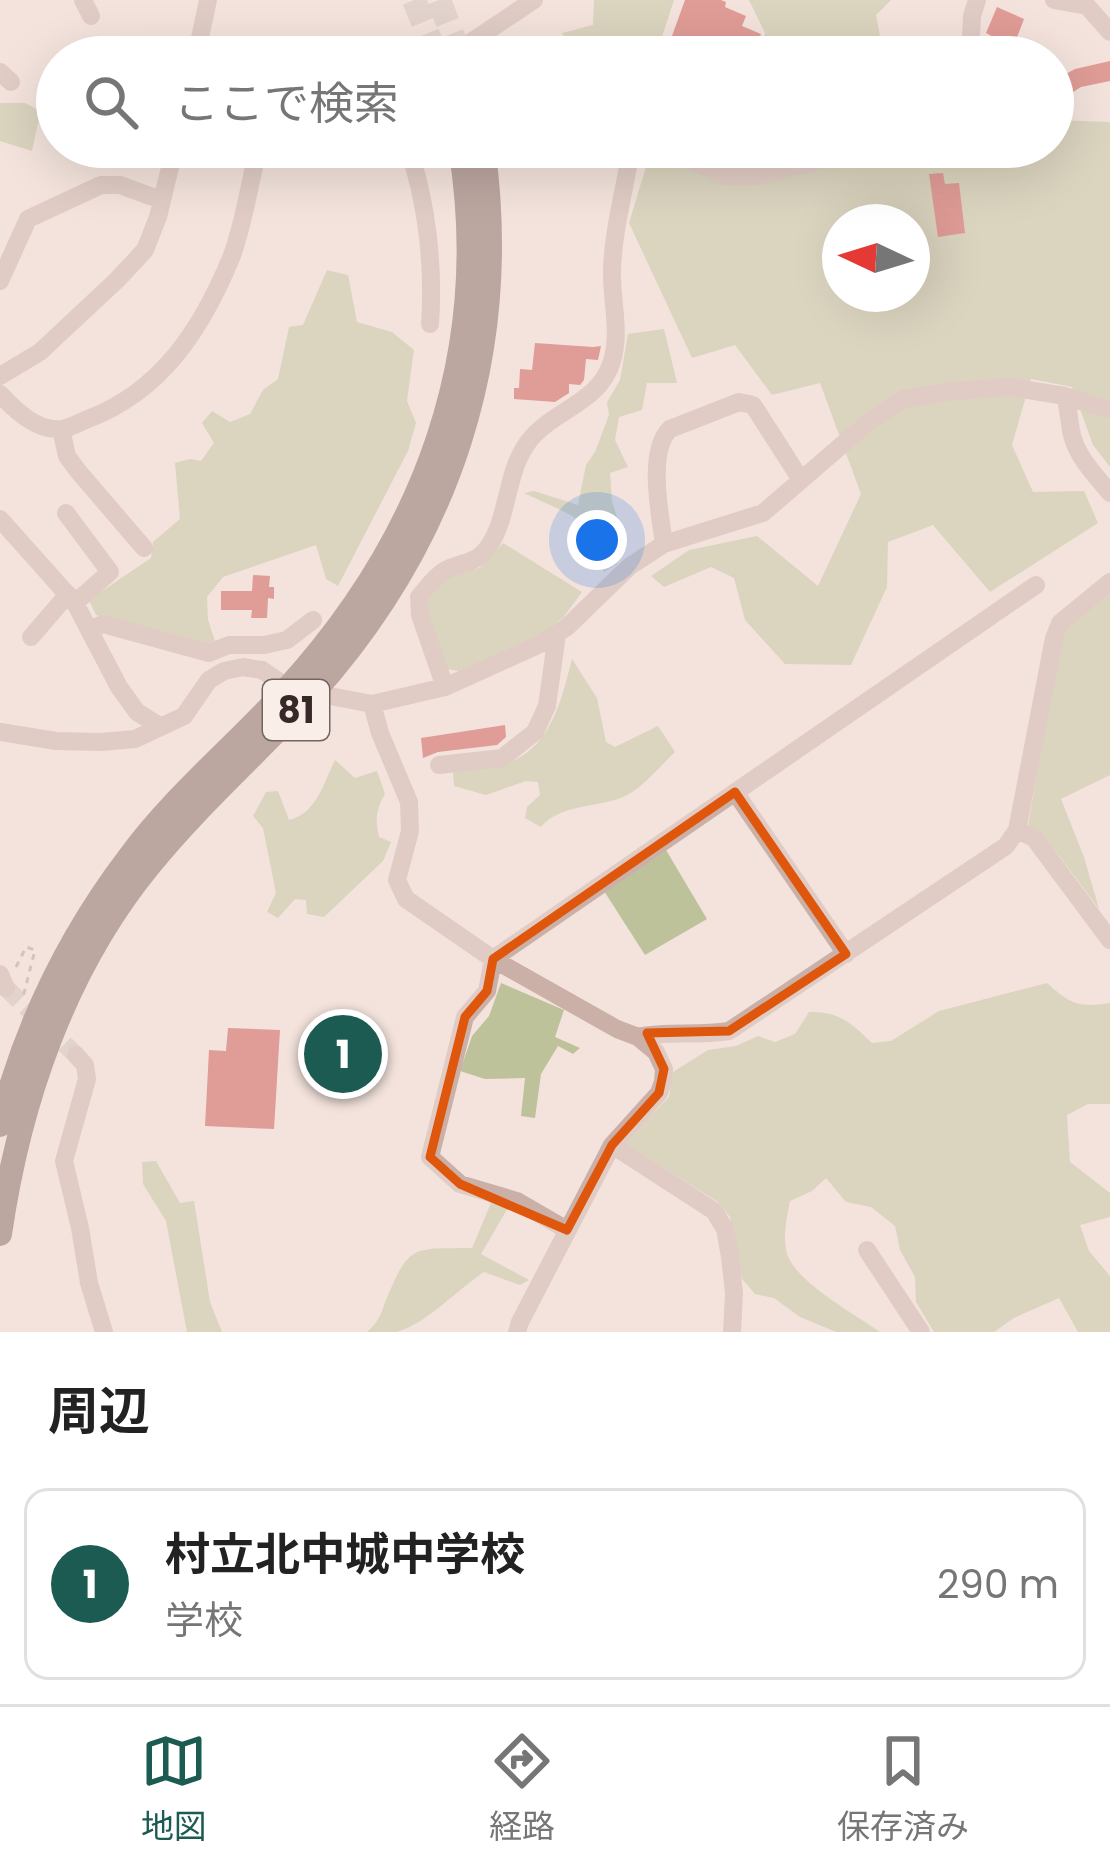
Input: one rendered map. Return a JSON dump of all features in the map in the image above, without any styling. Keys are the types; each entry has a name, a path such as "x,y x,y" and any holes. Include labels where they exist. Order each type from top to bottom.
{"main road":[{"name":"81","path":"0,1125 40,1007 89,915 131,854 175,803 300,690 327,642 374,578 410,511 440,437 458,371 468,289 469,217 463,168"},
{"name":"81","path":"0,1234 34,1082 75,984 108,924 148,867 388,596 445,487 478,374 488,298 486,168"}],"street":[{"path":"200,36 208,0"},
{"path":"481,36 534,0"},
{"path":"971,36 977,0"},
{"path":"1054,0 1088,6 1110,32"},
{"path":"0,376 40,352 145,250 170,168"},
{"path":"0,394 17,413 61,429 101,414 146,386 187,343 232,256 254,168"},
{"path":"415,168 433,290 430,324"},
{"path":"445,687 420,615 419,597 448,568 484,554 519,456 529,441 548,421 602,385 612,361 616,331 612,268 628,168"},
{"path":"709,168 729,176 752,177 790,168"},
{"path":"0,281 28,219 101,185 120,185 161,200"},
{"path":"0,732 56,741 135,739 184,716 209,680 242,667 262,670 300,690 372,704 445,687 567,627 631,566 664,544 763,513 872,418 904,399 1009,387 1065,396 1110,410"},
{"path":"1065,396 1072,437 1110,493"},
{"path":"664,544 658,459 663,434 670,429 747,402 801,480"},
{"path":"61,429 67,456 144,548"},
{"path":"31,637 72,598 110,572 66,514"},
{"path":"0,519 72,598 137,712 161,728"},
{"path":"638,1037 729,1031 1006,846 1018,830 1054,638 1060,623 1110,582"},
{"path":"567,1231 517,1201 460,1184 430,1157 465,1017 487,991 493,958 1036,585"},
{"path":"90,630 103,624 209,653 229,645 286,640 313,620"},
{"path":"440,765 502,758 535,732 547,706 556,634"},
{"path":"372,704 409,802 410,831 398,880 406,898 493,958 638,1037 656,1052 664,1069 658,1093 611,1145 517,1332"},
{"path":"735,793 846,954"},
{"path":"1018,830 1034,838 1110,940"},
{"path":"76,1055 85,1065 87,1079 64,1161 104,1332"},
{"path":"611,1145 714,1211 730,1257 732,1332"},
{"path":"867,1250 921,1332"}],"path":[{"path":"26,947 35,950 10,983 26,947"}],"highlighted area":[{"path":"735,792 846,954 729,1031 647,1033 664,1069 659,1093 612,1145 567,1230 460,1184 430,1157 465,1017 487,991 493,959"}],"green space":[{"path":"594,0 674,0 662,36 562,33 593,25"},
{"path":"749,0 891,0 876,15 880,36 765,33"},
{"path":"0,103 25,103 36,109 32,151 0,141"},
{"path":"1074,121 1110,122 1110,467 1093,445 1072,387 1031,379 1012,445 1033,492 1084,491 1098,523 990,592 933,525 888,542 887,587 851,665 785,664 745,620 734,578 711,567 664,587 651,576 689,550 757,536 818,586 861,494 820,383 772,395 735,345 692,358 629,223 646,168 1074,168"},
{"path":"327,270 348,275 357,322 392,332 414,350 407,401 416,423 408,451 338,586 326,579 316,545 223,577 207,597 215,641 203,645 96,615 89,600 151,558 153,542 180,519 175,463 201,461 214,443 202,423 212,411 230,422 250,414 263,390 278,379 289,327 303,325"},
{"path":"664,329 677,383 647,383 642,410 619,417 615,440 628,467 610,473 619,523 617,564 604,572 586,528 571,515 524,493 534,491 578,505 586,465 609,415 607,402 620,380 628,334"},
{"path":"503,543 582,592 563,618 536,637 459,671 447,669 425,615 425,596 453,574 479,568"},
{"path":"1110,594 1110,775 1061,799 1099,909 1057,853 1028,825 1059,644 1066,628"},
{"path":"572,659 597,698 606,742 615,747 658,726 675,752 630,794 568,810 541,827 525,818 527,807 540,795 538,782 526,781 486,795 454,786 453,772 503,764 536,744 553,719"},
{"path":"335,760 355,778 377,771 385,794 378,810 379,837 391,842 383,861 324,917 307,914 306,900 295,899 278,918 267,912 276,893 263,828 253,816 266,792 278,791 289,820 299,816 318,796"},
{"path":"666,850 707,919 645,955 604,891"},
{"path":"501,983 564,1010 555,1037 580,1048 573,1054 558,1046 541,1074 535,1118 521,1116 525,1078 485,1079 460,1071 472,1036 489,1016"},
{"path":"1047,983 1076,1003 1110,1003 1110,1104 1088,1104 1067,1115 1070,1162 1110,1193 1110,1217 1080,1225 1089,1251 1110,1276 1110,1332 1078,1332 1059,1298 994,1332 934,1332 916,1302 915,1277 900,1250 895,1226 871,1207 846,1202 826,1178 790,1201 785,1244 791,1262 812,1285 880,1332 836,1332 800,1317 774,1298 755,1294 742,1279 730,1217 718,1202 624,1143 669,1097 673,1072 708,1050 736,1046 758,1036 775,1042 795,1034 809,1012 844,1020 872,1043 891,1041 939,1011"},
{"path":"156,1161 180,1203 194,1201 210,1302 222,1332 187,1332 166,1221 143,1184 142,1162"},
{"path":"491,1203 509,1206 481,1254 529,1280 520,1285 484,1272 407,1328 367,1332 379,1318 408,1259 425,1250 472,1248"}],"building":[{"path":"685,0 726,2 725,7 746,16 742,26 761,34 760,36 672,36"},
{"path":"997,7 1024,19 1018,36 986,33"},
{"path":"1110,61 1110,81 1074,92 1075,69"},
{"path":"943,173 945,184 959,183 965,233 938,237 929,174"},
{"path":"535,343 601,346 598,360 586,359 580,385 569,384 569,393 555,402 514,399 520,369 532,370"},
{"path":"253,575 270,576 269,587 274,587 267,618 251,618 252,610 221,610 221,591 252,591"},
{"path":"505,725 506,737 497,745 423,758 421,738"},
{"path":"228,1028 280,1030 274,1129 205,1126 209,1050 226,1051"}],"tunnel":[{"path":"414,0 429,36"},
{"path":"439,0 453,36"},
{"path":"6,988 76,1055"}],"place":[{"name":"村立北中城中学校","path":"343,1054"}]}
